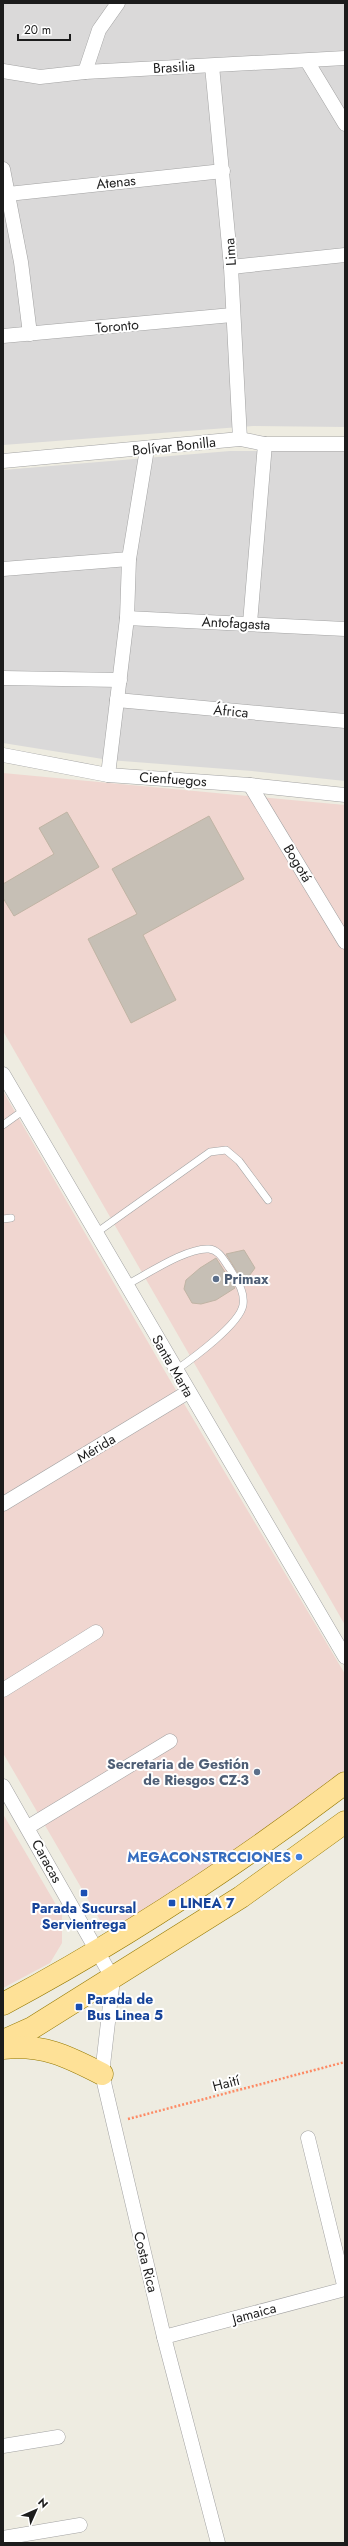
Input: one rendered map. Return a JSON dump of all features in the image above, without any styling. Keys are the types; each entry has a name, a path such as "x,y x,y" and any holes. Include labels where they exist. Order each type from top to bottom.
{"main road":[{"path":"3,2004 96,1951 222,1872 345,1783"},
{"path":"3,2041 32,2028 241,1897 345,1822"},
{"path":"3,2048 27,2046 68,2056 102,2074"}],"street":[{"path":"85,72 99,30 118,3"},
{"name":"Brasilia","path":"3,71 40,77 85,72 345,58"},
{"path":"307,61 345,124"},
{"name":"Lima","path":"212,66 231,267 232,315 240,439"},
{"path":"3,168 21,262 30,334"},
{"name":"Atenas","path":"8,194 223,171"},
{"path":"231,267 345,255"},
{"name":"Toronto","path":"3,336 232,315"},
{"name":"Bolívar Bonilla","path":"3,461 147,449 240,439 265,444 345,444"},
{"path":"250,623 265,444"},
{"path":"108,775 127,618 129,559 147,449"},
{"path":"3,570 129,559"},
{"name":"Antofagasta","path":"127,618 250,623 345,629"},
{"path":"3,678 120,680"},
{"name":"África","path":"117,700 345,721"},
{"name":"Cienfuegos","path":"3,755 108,775 250,785 345,795"},
{"name":"Bogotá","path":"250,785 345,942"},
{"name":"Santa Marta","path":"3,1074 188,1392 345,1657"},
{"name":"Mérida","path":"3,1504 188,1392"},
{"path":"3,1690 96,1632"},
{"path":"28,1828 170,1741"},
{"name":"Caracas","path":"3,1786 112,1978"},
{"name":"Costa Rica","path":"112,1978 102,2074 112,2124 164,2337 218,2543"},
{"path":"308,2138 345,2289"},
{"name":"Jamaica","path":"164,2337 345,2289"},
{"path":"3,2446 58,2437"},
{"path":"3,2538 80,2525"}],"lane":[{"path":"3,1125 24,1110"},
{"path":"96,1232 210,1152 226,1150 239,1161 268,1200"},
{"path":"3,1219 11,1218"},
{"path":"126,1285 194,1250 210,1249 220,1254 242,1288 243,1307 231,1323 207,1348 176,1371"}],"path":[{"name":"Haití","path":"112,2124 345,2062"}],"shaded area":[{"path":"3,3 345,3 345,427 253,426 3,445"},
{"path":"230,451 345,451 345,781 252,771 109,760 3,743 3,470"},
{"path":"3,773 345,805 345,1625 3,1031"},
{"path":"3,1091 167,1375 345,1674 345,1770 207,1873 118,1931 104,1927 3,1753"},
{"path":"3,1814 62,1915 62,1943 50,1963 3,1988"}],"building":[{"path":"67,812 99,867 14,916 3,898 3,884 54,854 39,828"},
{"path":"209,816 244,879 143,935 176,1000 131,1023 88,939 137,914 112,869"},
{"path":"244,1250 255,1268 244,1283 226,1254"},
{"path":"216,1258 235,1288 216,1300 201,1304 192,1303 184,1289 186,1280 200,1268"}],"place":[{"name":"Primax","path":"216,1279"},
{"name":"Secretaria de Gestión de Riesgos CZ-3","path":"257,1772"},
{"name":"MEGACONSTRCCIONES","path":"299,1857"},
{"name":"Parada Sucursal Servientrega","path":"84,1893"},
{"name":"LINEA 7","path":"172,1903"},
{"name":"Parada de Bus Linea 5","path":"79,2007"}]}
